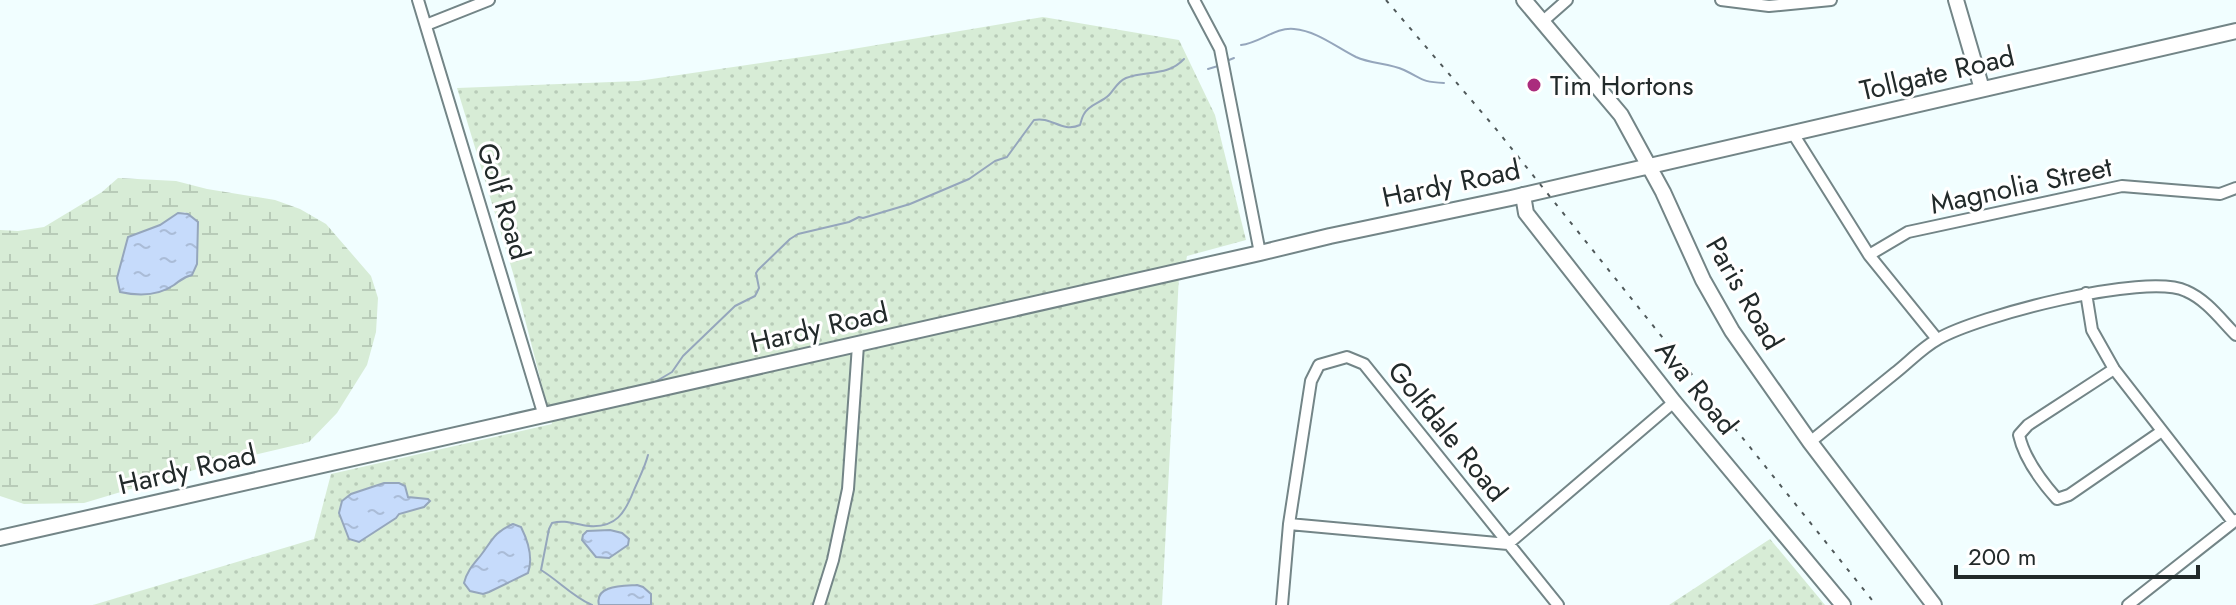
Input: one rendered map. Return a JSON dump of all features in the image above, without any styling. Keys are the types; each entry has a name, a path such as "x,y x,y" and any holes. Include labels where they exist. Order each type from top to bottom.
{"main road":[{"name":"Paris Road","path":"1524,0 1621,115 1663,192 1703,280 1732,331 1810,442 1934,605"},
{"path":"1956,0 1982,89"},
{"name":"Tollgate Road","path":"1649,165 2236,31"},
{"name":"Hardy Road","path":"0,538 1649,165"},
{"name":"Ava Road","path":"1523,195 1526,213 1674,402 1843,605"}],"street":[{"name":"Golf Road","path":"418,0 544,416"},
{"path":"426,25 489,0"},
{"path":"1194,0 1220,49 1260,253"},
{"path":"1542,22 1567,0"},
{"path":"1721,0 1769,6 1831,0"},
{"path":"1792,132 1869,255 1937,339"},
{"name":"Magnolia Street","path":"1869,255 1908,232 2122,186 2220,194 2236,188"},
{"path":"1810,442 1937,339 1969,324 2086,293 2126,287 2184,289 2203,300 2236,335"},
{"path":"2086,293 2092,330 2114,369 2234,521 2128,605"},
{"path":"819,605 833,560 848,489 858,345"},
{"name":"Golfdale Road","path":"1282,605 1289,524 1311,381 1319,365 1347,357 1364,364 1558,605"},
{"path":"2114,369 2028,425 2019,435 2022,449 2049,490 2057,499 2069,495 2162,431"},
{"path":"1289,524 1508,544 1674,402"}],"green space":[{"path":"1043,17 1179,40 1215,115 1246,240 1187,256 1183,275 1179,275 1162,605 93,605 314,539 331,474 552,424 513,273 457,88 638,81"},
{"path":"118,178 176,181 275,200 300,209 326,224 371,276 378,298 376,332 367,365 337,413 309,442 204,467 84,503 24,504 0,496 0,230 44,227 102,192","holes":["185,212 198,222 183,277 172,286 128,237 160,225 178,213"]},
{"path":"1770,539 1825,605 1669,605"}],"water":[{"path":"178,213 188,214 198,222 197,264 192,275 155,293 120,292 117,278 128,237 160,225"},
{"path":"384,483 399,483 405,486 408,497 430,501 424,507 399,514 359,542 349,539 339,513 342,501 351,494"},
{"path":"513,524 521,527 528,544 528,573 483,594 470,591 464,583 471,568 497,534"},
{"path":"587,531 622,533 629,539 628,545 609,558 596,557 582,540 583,535"},
{"path":"637,585 651,594 651,605 599,605 599,598 605,590"}],"waterway":[{"path":"1241,45 1280,30 1302,30 1362,59 1398,68 1426,81 1444,83"},
{"path":"1229,60 1234,58"},
{"path":"655,382 672,372 683,356 735,306 755,296 759,288 758,270 798,234 910,204 969,179 995,161 1007,157 1034,120 1046,120 1068,127 1080,125 1086,111 1106,98 1123,80 1164,71 1184,59"},
{"path":"1208,69 1218,66"},
{"path":"592,605 541,570 549,529 552,523 557,522 589,526 613,522 627,506 648,455"}],"railway":[{"path":"1386,0 1496,129 1876,605"}],"place":[{"name":"Tim Hortons","path":"1534,85"}]}
